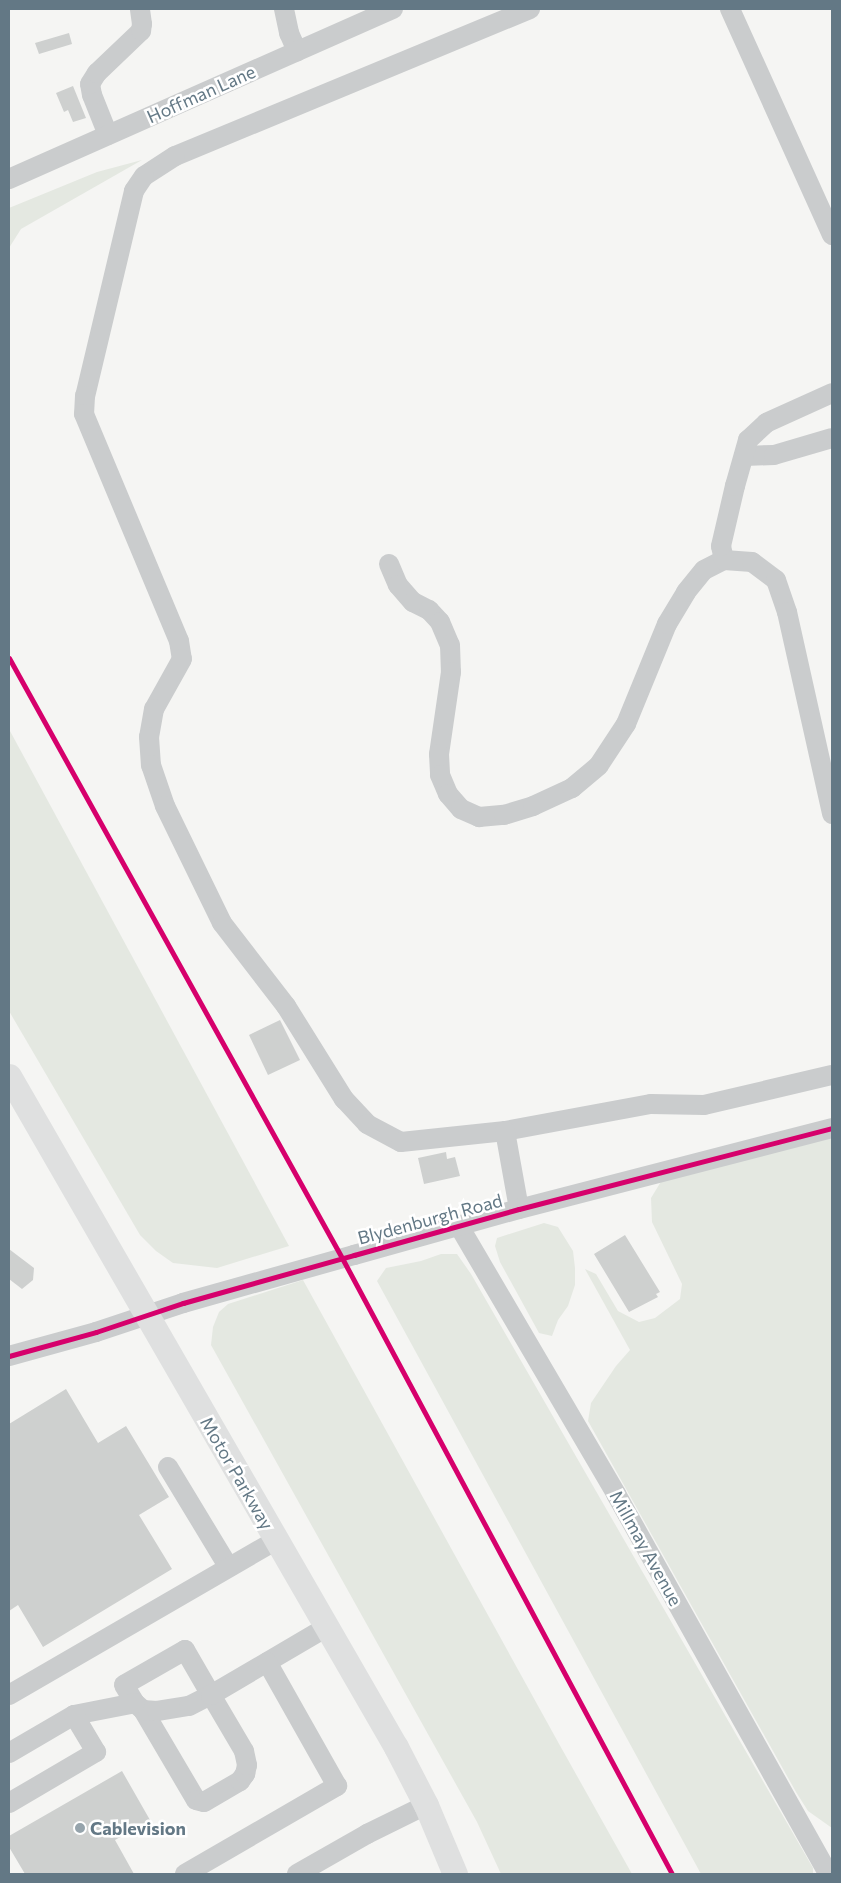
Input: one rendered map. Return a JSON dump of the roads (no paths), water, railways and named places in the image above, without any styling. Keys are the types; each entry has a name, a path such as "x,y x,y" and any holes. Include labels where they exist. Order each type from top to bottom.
{"main road":[{"name":"Motor Parkway","path":"9,1076 396,1747 426,1805 455,1874"}],"street":[{"path":"108,135 92,95 90,84 97,73 140,31 142,24 140,9"},
{"path":"284,9 289,33 297,51"},
{"name":"Hoffman Lane","path":"9,179 393,9"},
{"path":"530,9 175,156 144,176 134,191 85,396 84,414 179,641 182,659 154,709 149,737 151,765 165,806 222,923 286,1006 344,1099 367,1124 401,1142 505,1131 651,1104 704,1105 832,1075"},
{"path":"730,9 832,234"},
{"path":"724,560 722,546 735,486 748,440 766,423 832,392"},
{"path":"744,456 774,455 832,438"},
{"path":"389,564 398,585 413,602 429,610 440,622 450,645 451,672 439,754 440,774 448,794 461,809 479,817 504,815 533,806 572,788 600,765 626,724 667,624 686,592 704,570 724,560 752,562 776,580 787,612 832,814"},
{"name":"Blydenburgh Road","path":"9,1356 96,1332 183,1303 518,1209 832,1128"},
{"path":"505,1131 518,1209"},
{"name":"Millmay Avenue","path":"460,1226 616,1494 828,1874"},
{"path":"168,1467 228,1566"},
{"path":"9,1695 228,1566 276,1540"},
{"path":"9,1753 74,1715 139,1707 157,1711 189,1706 327,1627"},
{"path":"185,1650 244,1751 247,1765 245,1774 240,1781 204,1802 196,1800 139,1707 124,1684 185,1650"},
{"path":"185,1874 337,1786 267,1662"},
{"path":"9,1803 96,1752 74,1715"},
{"path":"297,1874 367,1834 426,1805"}],"place":[{"name":"Cablevision","path":"80,1828"}]}
